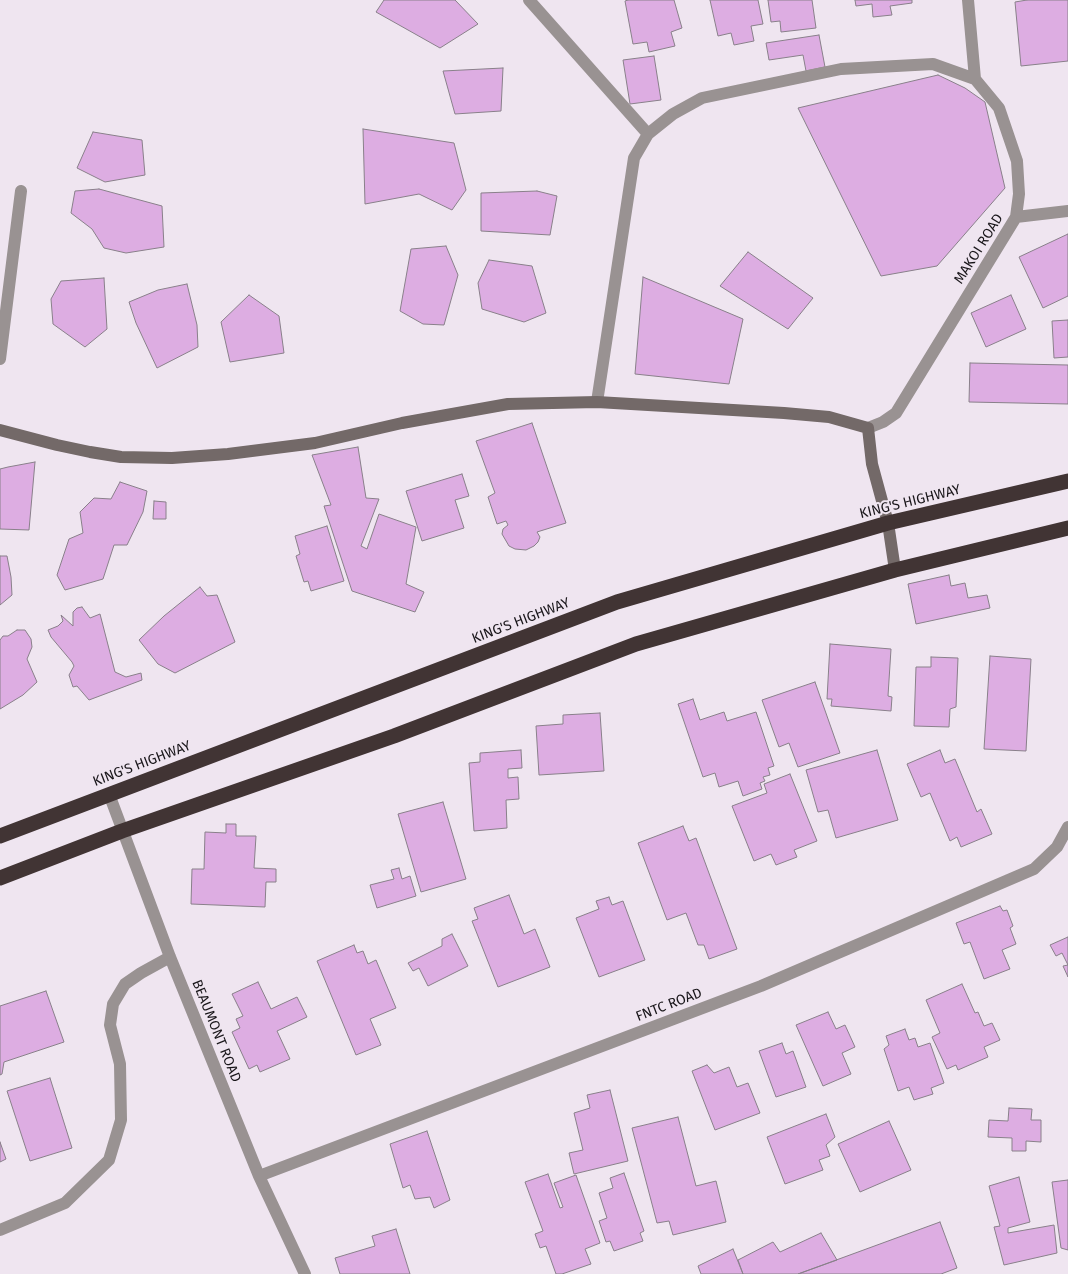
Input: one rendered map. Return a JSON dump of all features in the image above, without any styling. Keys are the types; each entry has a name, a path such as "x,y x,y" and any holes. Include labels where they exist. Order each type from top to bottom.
{"highway":[{"name":"KING'S HIGHWAY","path":"0,836 617,602 888,523 1068,481"},
{"path":"0,878 122,831 394,736 636,644 895,570 1068,528"}],"street":[{"path":"529,0 648,134"},
{"path":"597,402 634,158 648,134 673,114 702,98 841,69 933,64 975,79 968,0"},
{"name":"MAKOI ROAD","path":"868,428 883,422 896,413 1016,216 1019,194 1017,162 999,108 975,79"},
{"path":"0,359 21,191"},
{"path":"1016,216 1068,211"},
{"path":"0,430 90,452 121,456 172,458 228,454 315,442 402,423 508,404 597,402 830,417 868,428 872,464 888,523 895,570"},
{"name":"BEAUMONT ROAD","path":"109,794 170,957 259,1176 305,1274"},
{"name":"FNTC ROAD","path":"259,1176 761,986 1034,869 1057,847 1068,827"},
{"path":"0,1230 64,1203 109,1160 121,1120 120,1064 110,1025 113,1004 125,984 170,957"}],"building":[{"path":"384,0 455,0 478,24 440,48 376,12"},
{"path":"674,0 682,28 671,32 675,46 649,52 647,42 633,44 625,1"},
{"path":"710,0 758,0 763,24 751,26 754,41 734,45 731,33 718,36"},
{"path":"768,0 812,0 816,28 781,32 780,21 771,22"},
{"path":"855,0 912,0 912,3 890,6 892,15 873,17 872,4 856,6"},
{"path":"1027,0 1068,0 1068,61 1021,66 1015,2"},
{"path":"819,35 825,67 806,71 803,55 769,60 766,43"},
{"path":"654,56 661,100 630,104 623,60"},
{"path":"503,68 501,111 455,114 443,71"},
{"path":"938,75 965,88 985,102 1005,188 937,266 881,276 798,108"},
{"path":"363,129 454,143 466,190 452,210 419,194 365,204"},
{"path":"93,132 142,140 145,175 105,182 77,168"},
{"path":"99,189 162,206 164,247 126,253 104,248 92,229 71,213 75,191"},
{"path":"537,191 557,196 550,235 481,231 481,193"},
{"path":"1068,234 1068,296 1043,308 1019,257"},
{"path":"446,246 458,275 444,325 423,324 400,311 411,249"},
{"path":"748,252 813,298 788,329 720,286"},
{"path":"489,260 532,266 546,313 524,322 482,309 478,283"},
{"path":"643,277 743,319 729,384 635,374"},
{"path":"104,278 107,329 85,347 53,324 51,299 61,281"},
{"path":"187,284 197,325 198,347 157,368 136,323 129,302 158,290"},
{"path":"249,295 279,316 284,353 230,362 221,322"},
{"path":"1011,295 1026,329 986,347 971,313"},
{"path":"1068,320 1068,357 1054,358 1052,321"},
{"path":"970,363 1068,365 1068,404 969,402"},
{"path":"532,423 566,523 537,532 540,537 534,546 526,550 515,549 509,546 502,534 503,529 508,525 506,521 497,524 488,497 495,493 476,441"},
{"path":"358,447 366,498 379,499 361,546 367,549 379,514 416,527 406,584 424,592 415,612 352,591 324,506 331,505 312,455"},
{"path":"35,462 29,530 0,529 0,469"},
{"path":"462,474 469,496 455,500 464,528 422,541 406,491"},
{"path":"120,482 147,491 143,512 127,545 114,545 103,579 65,590 57,575 69,539 83,533 80,512 94,498 111,499"},
{"path":"154,501 166,502 166,519 153,519"},
{"path":"327,526 344,581 311,591 308,581 304,582 296,556 300,554 295,536"},
{"path":"0,556 7,556 12,595 0,605"},
{"path":"949,575 951,586 965,583 968,598 987,595 990,608 916,624 908,584"},
{"path":"200,587 207,596 217,595 235,642 175,673 158,664 139,640 164,616"},
{"path":"82,607 90,618 100,614 115,672 126,677 141,673 142,680 89,700 77,686 73,687 69,675 74,666 51,637 48,630 58,626 63,621 61,615 73,626 73,612 77,608"},
{"path":"17,630 25,630 31,639 32,647 27,659 37,682 23,695 0,709 0,640 3,636 8,636"},
{"path":"830,644 891,649 888,696 892,697 891,711 831,706 832,699 827,699"},
{"path":"990,656 1031,659 1026,751 984,749"},
{"path":"931,657 958,658 956,707 950,709 949,727 914,726 916,667 931,667"},
{"path":"815,682 840,753 798,767 789,743 779,747 762,700"},
{"path":"693,699 700,720 724,712 727,721 756,712 774,766 768,768 770,775 763,777 765,781 760,783 762,789 743,796 738,781 719,787 715,773 703,777 678,704"},
{"path":"600,713 604,771 539,775 536,726 563,724 563,715"},
{"path":"521,750 522,768 508,769 508,778 518,777 519,799 506,800 507,828 474,831 469,763 480,762 480,753"},
{"path":"877,750 898,820 836,838 828,810 818,812 806,770"},
{"path":"940,750 945,763 955,759 977,812 981,809 992,834 961,847 957,837 950,841 930,793 921,797 907,764"},
{"path":"790,774 817,841 794,850 797,857 776,865 771,854 754,861 732,806 767,793 764,784"},
{"path":"443,802 466,879 421,892 398,814"},
{"path":"226,824 236,824 236,836 256,836 254,868 276,869 276,882 266,882 265,907 191,904 192,869 204,869 205,832 226,833"},
{"path":"683,826 689,841 696,838 737,949 709,959 704,945 698,945 686,913 667,920 638,843"},
{"path":"399,868 402,879 410,876 416,896 377,908 370,885 394,879 391,870"},
{"path":"509,895 524,934 535,929 550,967 498,987 472,921 478,919 474,908"},
{"path":"609,897 612,905 623,901 645,960 599,977 576,918 599,909 596,901"},
{"path":"1000,906 1003,911 1007,910 1013,926 1010,928 1016,944 1002,950 1010,969 984,979 970,942 964,944 956,923"},
{"path":"452,934 468,966 428,986 419,968 413,971 408,963 442,946 442,939"},
{"path":"1068,937 1068,965 1062,953 1056,956 1050,945"},
{"path":"354,945 357,953 363,951 368,964 376,960 396,1008 370,1019 381,1045 356,1055 317,961"},
{"path":"1068,965 1068,977 1063,966"},
{"path":"258,982 271,1009 297,997 307,1017 277,1031 290,1059 260,1072 257,1065 249,1069 232,1032 240,1028 236,1019 243,1016 232,994"},
{"path":"962,984 975,1013 978,1012 984,1026 992,1023 1000,1040 984,1047 988,1057 958,1070 956,1065 947,1069 932,1037 940,1033 926,1000"},
{"path":"46,991 64,1042 4,1062 2,1074 0,1075 0,1006"},
{"path":"828,1012 836,1029 845,1025 855,1047 842,1053 851,1074 823,1086 796,1025"},
{"path":"905,1029 909,1040 915,1038 918,1047 930,1043 944,1083 931,1088 933,1094 914,1100 909,1087 898,1091 884,1049 889,1045 886,1036"},
{"path":"782,1043 786,1054 793,1051 806,1087 776,1097 759,1051"},
{"path":"707,1065 714,1073 729,1067 737,1087 748,1083 760,1113 715,1130 692,1071"},
{"path":"50,1078 72,1148 30,1161 7,1091"},
{"path":"610,1090 628,1161 574,1174 569,1153 583,1150 574,1113 590,1108 587,1095"},
{"path":"1009,1108 1032,1109 1031,1120 1041,1120 1041,1142 1026,1141 1026,1151 1012,1151 1012,1138 988,1137 989,1120 1008,1121"},
{"path":"826,1114 835,1137 826,1145 830,1156 819,1160 823,1170 785,1184 767,1137"},
{"path":"678,1117 696,1186 716,1181 726,1222 673,1235 669,1221 657,1223 632,1128"},
{"path":"889,1121 911,1170 860,1192 838,1144"},
{"path":"427,1131 450,1200 434,1208 430,1197 415,1199 410,1185 403,1188 390,1144"},
{"path":"0,1142 6,1159 0,1162"},
{"path":"624,1173 644,1231 640,1233 643,1241 614,1251 610,1241 606,1242 599,1221 607,1218 599,1193 613,1188 610,1178"},
{"path":"548,1174 560,1208 563,1207 554,1183 576,1175 600,1243 585,1249 591,1264 562,1274 556,1274 546,1246 540,1248 535,1234 543,1231 525,1182"},
{"path":"1019,1177 1030,1222 1008,1228 1008,1233 1054,1225 1057,1253 1004,1265 994,1227 1000,1226 989,1186"},
{"path":"1068,1180 1068,1250 1061,1248 1052,1182"},
{"path":"940,1222 957,1268 941,1274 798,1274"},
{"path":"396,1229 410,1274 340,1274 335,1258 375,1246 372,1236"},
{"path":"821,1233 837,1260 798,1274 743,1274 738,1260 773,1242 780,1252"},
{"path":"733,1249 743,1274 701,1274 698,1266"}]}
